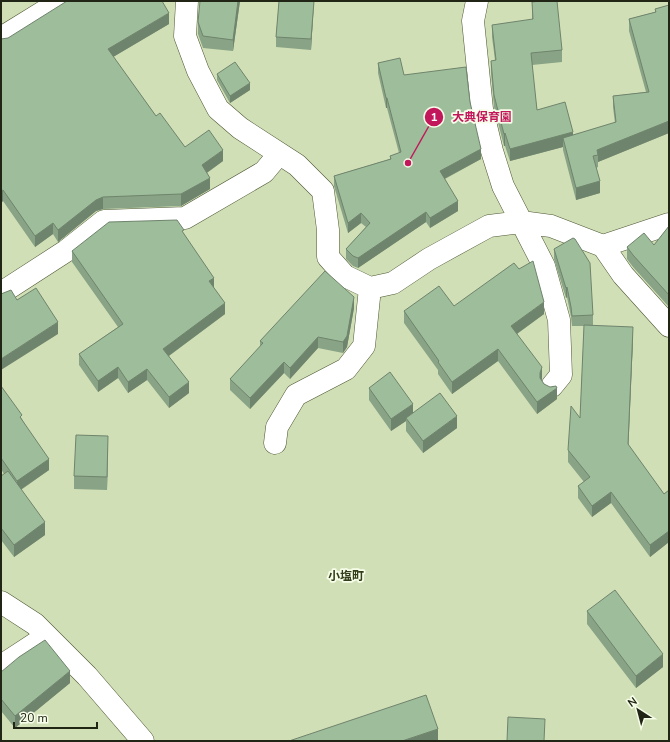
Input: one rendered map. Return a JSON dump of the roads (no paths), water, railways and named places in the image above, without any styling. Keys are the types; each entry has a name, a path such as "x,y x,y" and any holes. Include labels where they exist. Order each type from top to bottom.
{"street":[{"path":"187,1 185,36 198,71 218,109 240,128 297,165 323,191 328,230 328,256 345,276 370,288 393,283 429,259 489,226 521,222 551,226 603,246 624,275 669,326"},
{"path":"477,1 473,21 482,109 492,151 503,186 544,266 559,320 560,375 552,386"},
{"path":"1,38 54,2"},
{"path":"1,293 66,251 104,221 185,218 264,172 278,154"},
{"path":"603,246 669,224"},
{"path":"275,443 277,427 296,395 346,369 364,346 370,288"},
{"path":"1,602 35,624 87,676 143,741"},
{"path":"1,666 47,636"}],"place":[{"name":"大典保育園","path":"408,163"}],"district":[{"name":"小塩町","path":"346,576"}]}
